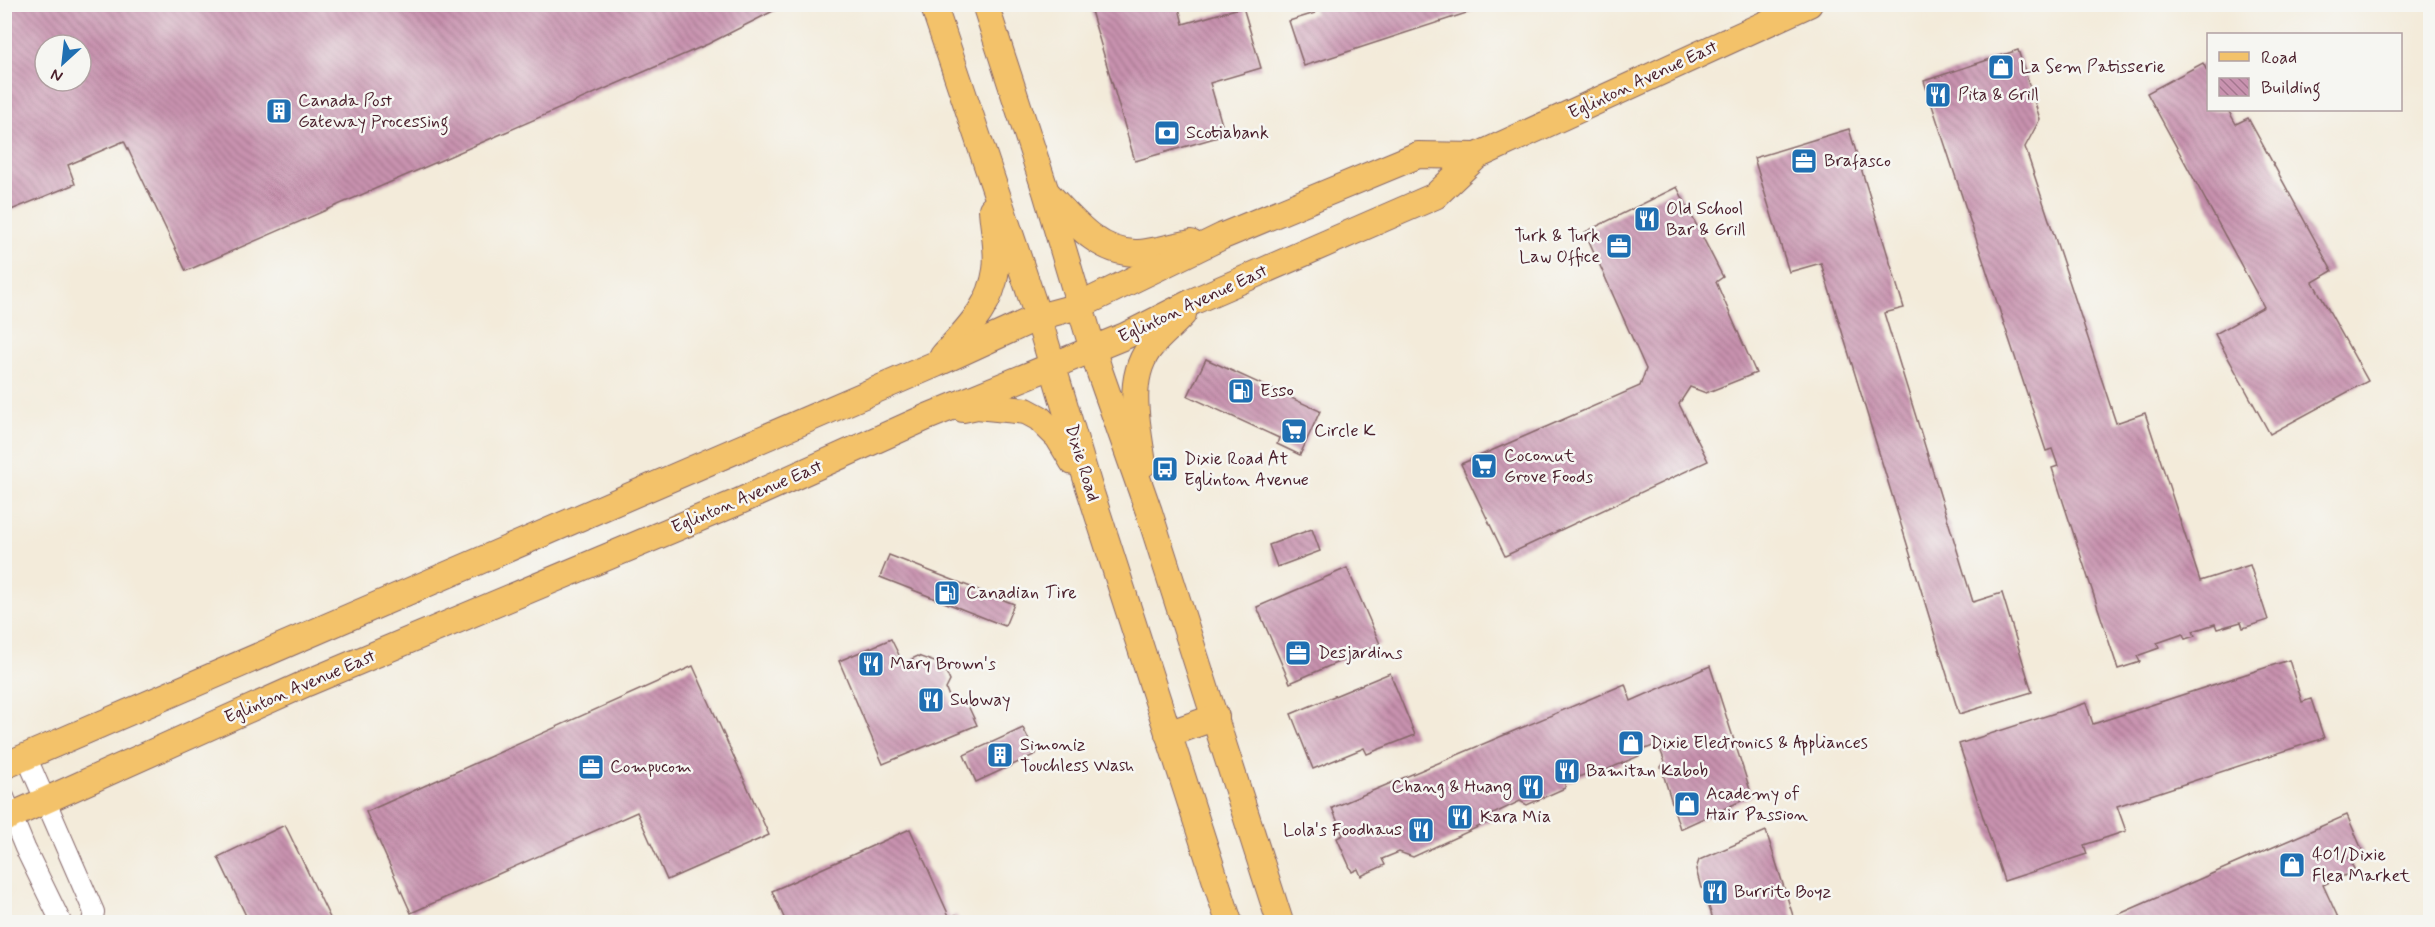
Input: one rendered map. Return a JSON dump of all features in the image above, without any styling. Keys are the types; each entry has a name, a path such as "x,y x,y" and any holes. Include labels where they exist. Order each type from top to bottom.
{"main road":[{"name":"Dixie Road","path":"933,4 1038,317 1089,487 1229,922"},
{"path":"985,4 1046,192 1079,306 1216,717 1280,922"},
{"name":"Eglinton Avenue East","path":"7,810 45,801 307,683 738,502 927,417 1094,350 1194,301 1435,196 1478,156 1809,4"},
{"name":"Eglinton Avenue East","path":"15,761 936,364 1038,317 1079,306 1224,236 1418,155 1478,156"},
{"path":"936,364 979,316 988,302 996,269 988,167"},
{"path":"1046,192 1100,244 1119,251 1137,253 1224,236"},
{"path":"1149,512 1135,387 1140,364 1152,344 1168,331 1194,301"},
{"path":"927,417 976,406 1026,411 1039,418 1058,437 1089,487"},
{"path":"1168,734 1216,717"}],"street":[{"path":"15,761 45,801 94,912 92,922"},
{"path":"7,810 61,922"}],"building":[{"name":"Canada Post Gateway Processing","path":"4,4 787,4 708,44 186,271 124,141 68,165 75,184 4,213"},
{"path":"1089,4 1178,4 1183,24 1243,7 1261,68 1210,83 1225,135 1135,161"},
{"path":"1313,4 1491,5 1304,66 1289,21 1315,13"},
{"path":"2018,50 2040,119 2025,147 2116,423 2145,413 2200,581 2250,565 2268,620 2243,628 2241,622 2217,629 2215,624 2193,631 2195,636 2185,639 2183,634 2157,643 2159,648 2137,656 2140,662 2118,669 2052,468 2058,466 2052,449 2046,451 1924,81"},
{"path":"2203,63 2207,71 2207,111 2229,111 2236,124 2248,118 2332,271 2313,282 2368,381 2270,434 2215,334 2264,307 2147,93"},
{"path":"1849,129 1904,308 1884,313 1973,602 2002,593 2032,692 1959,714 1821,263 1789,272 1754,158"},
{"path":"1677,187 1723,277 1716,282 1756,373 1706,393 1690,387 1679,404 1708,461 1505,556 1461,464 1640,386 1646,369 1585,232"},
{"path":"1206,359 1320,411 1300,455 1277,444 1279,438 1188,396"},
{"path":"1312,529 1320,551 1277,567 1269,545"},
{"path":"889,555 1014,604 1005,626 880,577"},
{"path":"1347,568 1380,644 1290,683 1257,607"},
{"path":"891,639 903,663 918,656 943,665 950,681 946,689 952,704 965,699 977,725 883,764 839,661"},
{"path":"2289,660 2302,702 2311,699 2324,738 2117,806 2126,831 2084,845 2087,854 2004,881 1959,744 2086,703 2093,724"},
{"path":"693,666 769,835 667,880 637,812 411,913 366,812"},
{"path":"1710,666 1752,796 1680,829 1661,767 1665,762 1658,744 1640,751 1639,756 1599,773 1595,770 1565,783 1565,788 1527,805 1520,801 1493,814 1491,821 1413,857 1399,852 1382,859 1385,865 1361,876 1358,869 1352,872 1337,838 1343,835 1332,808 1625,684 1631,701"},
{"path":"1390,673 1415,735 1367,754 1364,748 1313,769 1291,714"},
{"name":"Simoniz Touchless Wash","path":"1023,728 1036,754 976,782 964,755"},
{"name":"401/Dixie Flea Market","path":"2347,815 2363,852 2349,858 2355,871 2323,885 2340,922 2101,922"},
{"path":"285,825 332,922 249,922 218,857"},
{"path":"910,829 950,918 956,915 960,922 786,922 772,891"},
{"path":"1766,831 1795,922 1714,922 1708,904 1711,897 1708,890 1701,888 1696,869 1699,860"}],"place":[{"name":"La Sem Patisserie","path":"2001,67"},
{"name":"Pita & Grill","path":"1938,95"},
{"name":"Canada Post Gateway Processing","path":"279,111"},
{"name":"Scotiabank","path":"1167,133"},
{"name":"Brafasco","path":"1804,161"},
{"name":"Old School Bar & Grill","path":"1647,219"},
{"name":"Turk & Turk Law Office","path":"1619,246"},
{"name":"Esso","path":"1241,391"},
{"name":"Circle K","path":"1294,431"},
{"name":"Coconut Grove Foods","path":"1484,466"},
{"name":"Dixie Road At Eglinton Avenue","path":"1165,469"},
{"name":"Canadian Tire","path":"947,593"},
{"name":"Desjardins","path":"1298,653"},
{"name":"Mary Brown's","path":"871,664"},
{"name":"Subway","path":"931,700"},
{"name":"Dixie Electronics & Appliances","path":"1631,743"},
{"name":"Simoniz Touchless Wash","path":"1000,755"},
{"name":"Compucom","path":"591,767"},
{"name":"Bamitan Kabob","path":"1567,771"},
{"name":"Chang & Huang","path":"1531,787"},
{"name":"Academy of Hair Passion","path":"1687,804"},
{"name":"Kara Mia","path":"1460,817"},
{"name":"Lola's Foodhaus","path":"1421,830"},
{"name":"401/Dixie Flea Market","path":"2292,865"},
{"name":"Burrito Boyz","path":"1715,892"}]}
